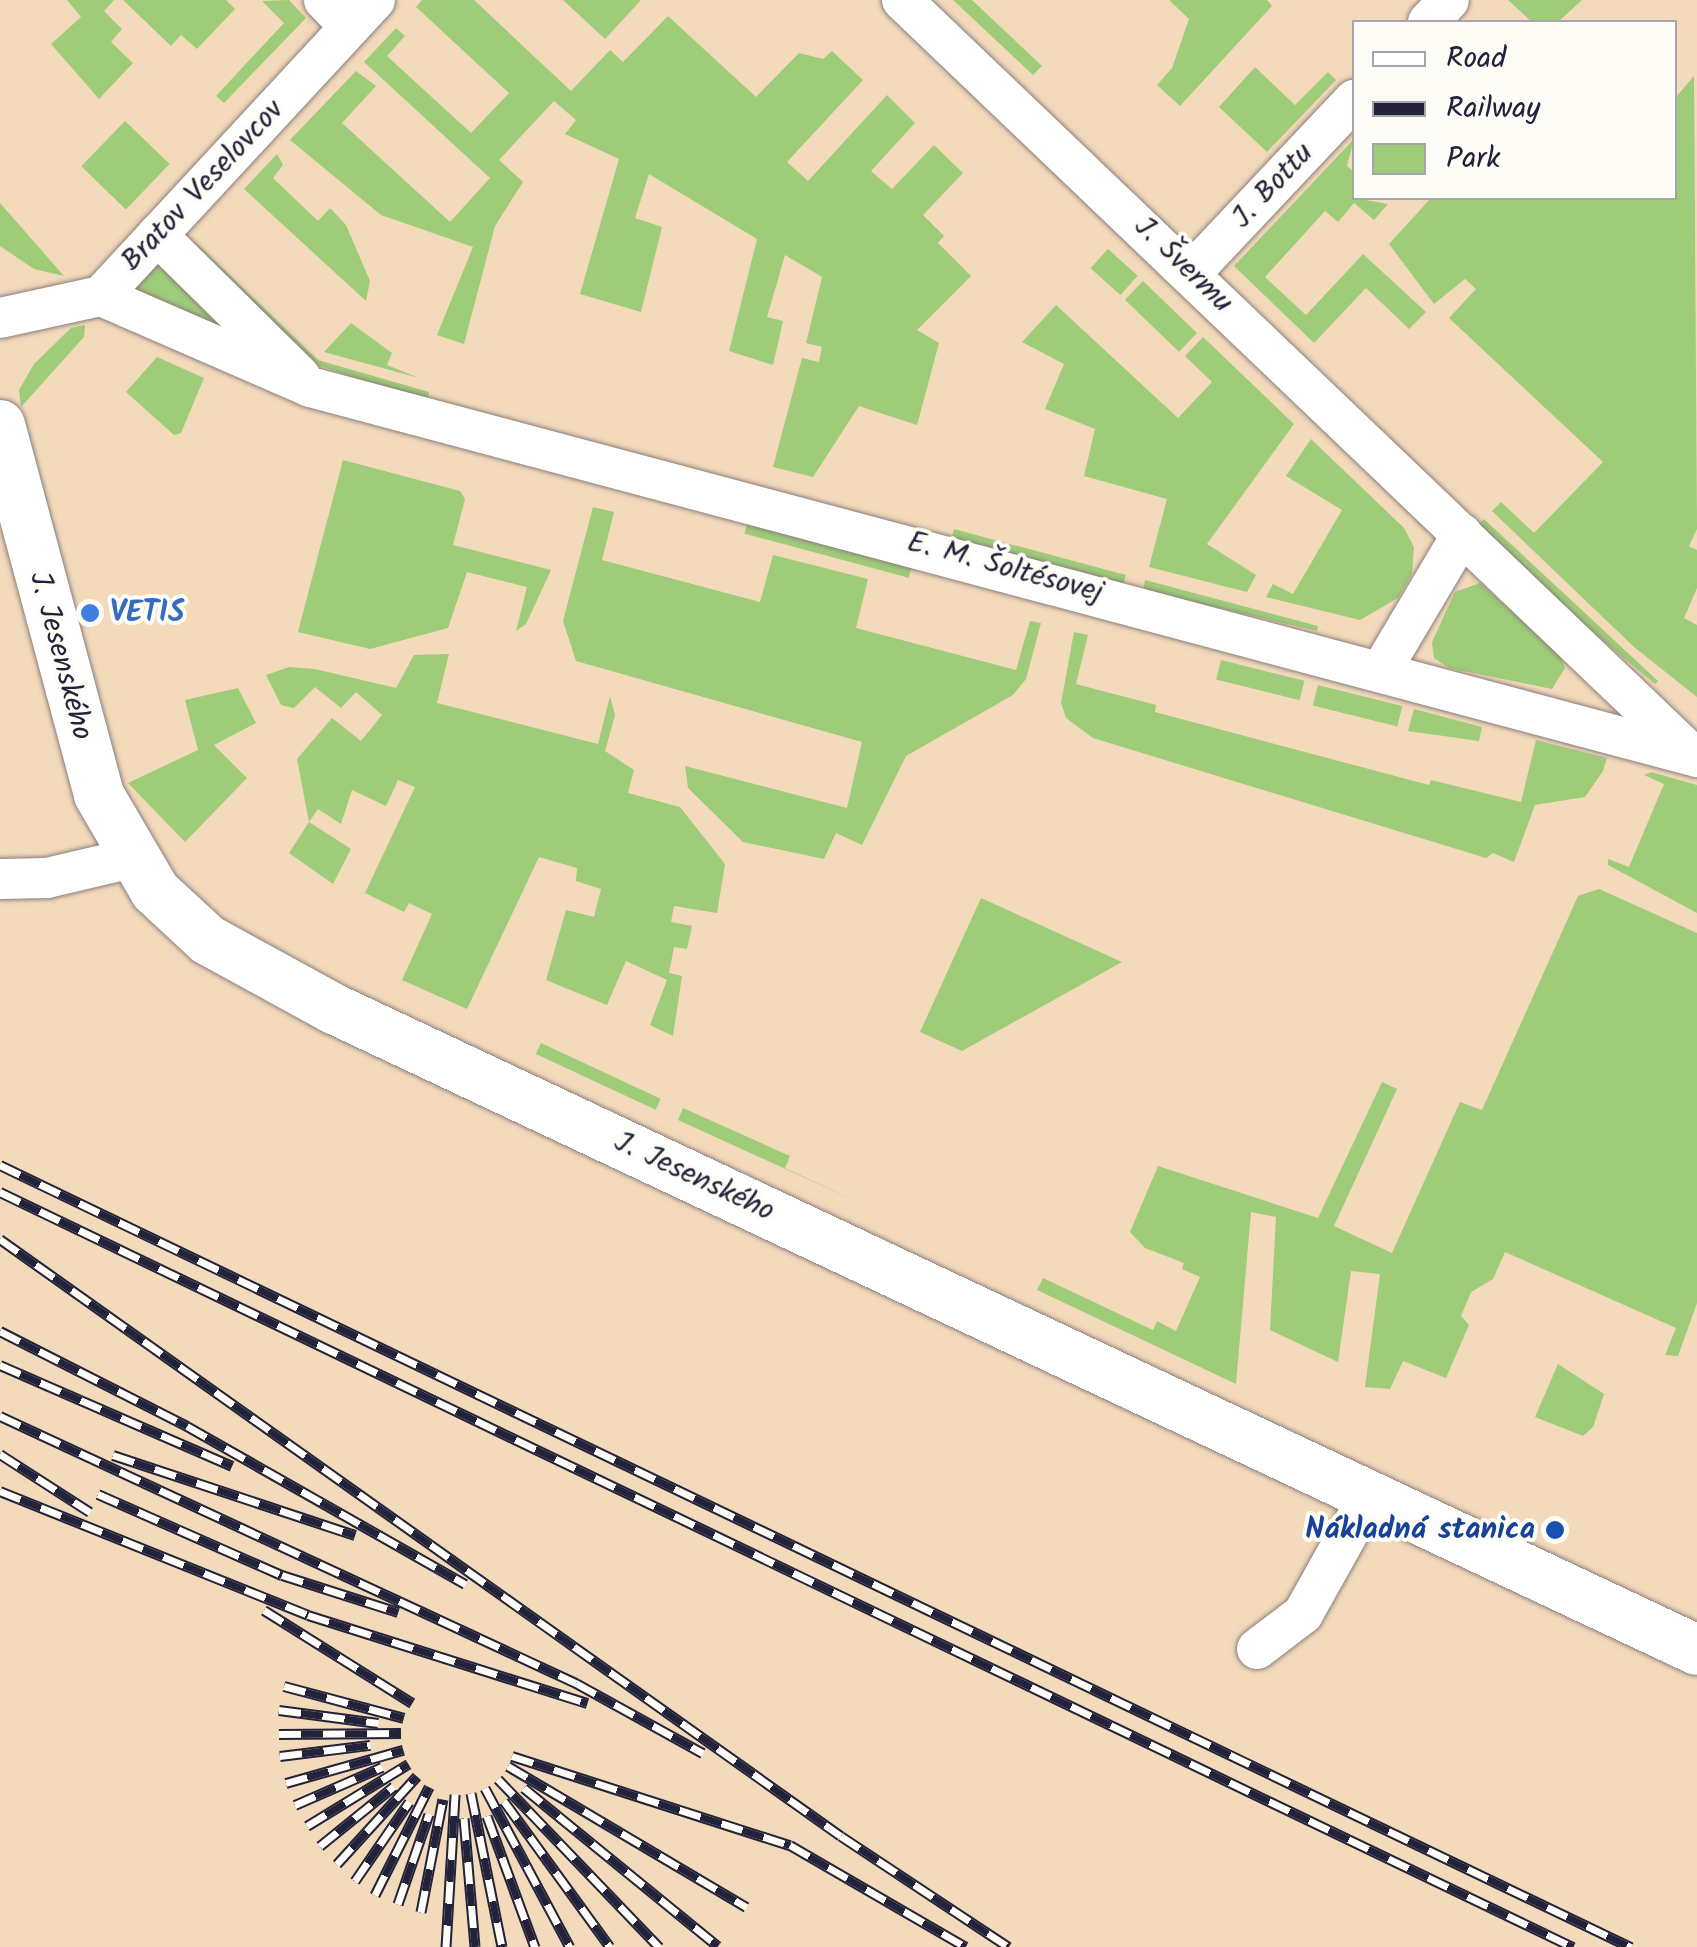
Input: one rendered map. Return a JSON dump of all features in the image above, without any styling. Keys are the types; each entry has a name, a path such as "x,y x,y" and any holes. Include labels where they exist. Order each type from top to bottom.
{"street":[{"name":"J. Švermu","path":"902,0 1694,756"},
{"path":"1430,20 1449,0"},
{"name":"Bratov Veselovcov","path":"0,318 101,296 349,9"},
{"name":"J. Bottu","path":"1191,272 1352,102"},
{"name":"E. M. Šoltésovej","path":"157,235 310,386"},
{"name":"E. M. Šoltésovej","path":"101,296 310,386 1382,669 1694,756"},
{"name":"J. Jesenského","path":"0,425 84,747 132,858 181,920 277,982 1697,1650"},
{"path":"1382,669 1462,534"},
{"path":"0,879 48,878 132,858"},
{"path":"1257,1649 1303,1614 1369,1496"}],"green space":[{"path":"67,0 114,0 104,11 122,29 111,42 133,63 99,99 51,44 81,17"},
{"path":"123,0 226,0 235,9 197,49 181,35 171,46"},
{"path":"289,0 306,18 224,103 216,96 284,23 262,1"},
{"path":"422,0 474,0 571,91 610,50 623,62 668,16 756,97 799,53 823,59 832,51 863,80 787,162 808,181 887,95 915,123 871,171 892,189 934,145 963,173 923,215 944,236 938,243 971,276 917,330 939,343 917,425 859,406 813,477 773,467 802,358 819,362 822,347 806,343 822,277 785,255 767,317 783,321 773,365 729,351 757,239 649,174 635,218 662,227 641,312 580,294 619,159 565,134 576,120 554,101 499,160 523,182 495,226 464,344 437,335 473,247 381,215 290,140 356,71 376,86 342,123 450,222 490,178 364,62 396,28 405,36 387,56 471,133 509,93 416,7"},
{"path":"563,0 641,0 605,39"},
{"path":"953,0 972,0 1042,66 1033,75"},
{"path":"1169,0 1267,0 1272,6 1180,106 1157,85 1172,68 1189,19"},
{"path":"1508,0 1582,0 1560,20 1530,20"},
{"path":"1255,67 1295,105 1328,72 1336,80 1267,152 1219,107"},
{"path":"1694,76 1697,529 1689,546 1697,550 1697,588 1684,618 1697,625 1697,697 1634,647 1492,511 1501,502 1534,533 1603,462 1449,318 1476,289 1465,279 1434,304 1389,244 1429,200 1677,200 1677,96"},
{"path":"125,121 170,164 126,209 81,166"},
{"path":"1352,141 1347,166 1352,170 1352,200 1388,204 1374,220 1354,203 1338,222 1325,211 1265,277 1306,315 1363,254 1426,312 1409,329 1366,288 1314,343 1234,266"},
{"path":"277,154 283,165 273,178 318,221 330,208 346,225 370,281 366,301 244,189"},
{"path":"0,203 64,276 34,269 0,246"},
{"path":"195,242 318,360 429,392 427,403 312,363 191,246"},
{"path":"1108,249 1138,276 1120,295 1091,268"},
{"path":"153,264 164,265 229,330 134,295 131,286"},
{"path":"1143,281 1197,333 1179,352 1125,300"},
{"path":"1056,305 1178,418 1212,382 1185,356 1203,337 1294,424 1207,544 1256,575 1247,592 1149,567 1167,499 1084,476 1095,429 1045,409 1064,364 1022,342"},
{"path":"351,323 392,353 387,365 419,378 324,352"},
{"path":"85,325 84,337 21,407 19,390 34,364 71,328"},
{"path":"157,357 204,378 181,433 174,435 126,392"},
{"path":"1311,439 1404,528 1414,547 1412,574 1398,598 1360,620 1266,597 1273,584 1293,594 1342,510 1286,476"},
{"path":"343,460 460,491 465,499 453,545 551,570 526,624 516,631 527,587 467,572 448,628 370,649 298,632"},
{"path":"593,507 614,512 602,560 760,602 773,555 868,579 856,628 1016,670 1030,621 1041,623 1026,679 1013,695 906,756 862,845 836,833 824,859 743,842 688,788 685,766 847,808 862,742 576,661 563,621"},
{"path":"1484,519 1658,681 1655,684 1574,616 1479,524"},
{"path":"747,524 911,568 909,578 744,534"},
{"path":"954,529 1126,575 1123,585 951,539"},
{"path":"1145,580 1318,626 1317,631 1143,590"},
{"path":"1480,583 1560,654 1565,668 1552,689 1449,668 1434,658 1432,642 1455,592"},
{"path":"1074,632 1088,635 1076,684 1156,705 1155,712 1429,785 1431,780 1521,802 1536,740 1607,758 1585,797 1535,805 1514,862 1493,853 1486,858 1093,738 1066,718 1061,703"},
{"path":"449,654 437,703 598,744 610,696 615,715 605,751 634,770 628,793 680,807 725,864 717,913 674,906 671,922 692,926 687,949 674,947 669,973 682,976 673,1036 650,1025 667,980 626,961 607,1005 546,980 566,910 594,917 601,889 576,881 577,868 539,857 467,1009 402,980 432,914 409,903 404,912 365,893 415,787 398,780 386,806 352,790 341,824 318,809 309,822 297,759 332,718 361,741 382,715 356,692 341,708 315,687 294,708 281,705 266,675 289,667 315,669 396,688 414,655"},
{"path":"1221,660 1304,681 1300,700 1216,679"},
{"path":"1318,685 1402,706 1397,726 1313,705"},
{"path":"238,688 256,723 214,745 247,778 185,842 128,783 198,750 185,700"},
{"path":"1414,709 1482,727 1479,741 1408,731"},
{"path":"1651,772 1697,785 1697,913 1608,865 1608,859 1629,867 1664,784 1644,775"},
{"path":"309,822 351,849 333,884 289,853"},
{"path":"1599,889 1697,933 1697,1303 1678,1356 1665,1355 1676,1328 1505,1252 1493,1279 1471,1292 1461,1316 1469,1325 1446,1378 1403,1361 1390,1389 1365,1387 1380,1274 1351,1271 1338,1362 1270,1330 1276,1217 1251,1212 1236,1384 1037,1290 1043,1278 1153,1330 1157,1321 1176,1331 1200,1277 1182,1269 1184,1263 1145,1248 1130,1232 1158,1166 1318,1218 1382,1082 1397,1089 1334,1226 1392,1253 1460,1102 1482,1110 1578,896"},
{"path":"981,898 1122,962 962,1051 920,1032"},
{"path":"541,1043 661,1099 656,1110 536,1054"},
{"path":"683,1108 790,1156 785,1168 869,1207 678,1120"},
{"path":"1558,1364 1604,1394 1593,1427 1583,1436 1535,1417"}],"railway":[{"path":"0,1165 1631,1947"},
{"path":"0,1192 1573,1947"},
{"path":"0,1239 841,1836 1009,1947"},
{"path":"0,1331 187,1426 465,1584"},
{"path":"0,1365 232,1466"},
{"path":"0,1416 576,1683 703,1753"},
{"path":"0,1454 90,1512"},
{"path":"113,1455 355,1535"},
{"path":"0,1491 308,1615 587,1703"},
{"path":"98,1494 282,1575 398,1612"},
{"path":"264,1610 412,1703"},
{"path":"284,1686 404,1718"},
{"path":"279,1710 378,1723"},
{"path":"279,1734 401,1733"},
{"path":"280,1756 370,1745"},
{"path":"286,1783 403,1750"},
{"path":"512,1756 790,1845 966,1947"},
{"path":"307,1826 408,1764"},
{"path":"508,1766 746,1907"},
{"path":"295,1805 382,1767"},
{"path":"337,1864 417,1776"},
{"path":"498,1779 659,1947"},
{"path":"320,1846 394,1786"},
{"path":"375,1895 429,1787"},
{"path":"485,1788 570,1947"},
{"path":"524,1788 718,1946"},
{"path":"471,1793 502,1947"},
{"path":"446,1947 455,1794"},
{"path":"421,1912 443,1799"},
{"path":"504,1801 610,1947"},
{"path":"355,1881 409,1802"},
{"path":"398,1904 429,1814"},
{"path":"487,1816 535,1947"},
{"path":"464,1818 475,1947"}],"place":[{"name":"VETIS","path":"90,613"},
{"name":"Nákladná stanica","path":"1555,1530"}]}
